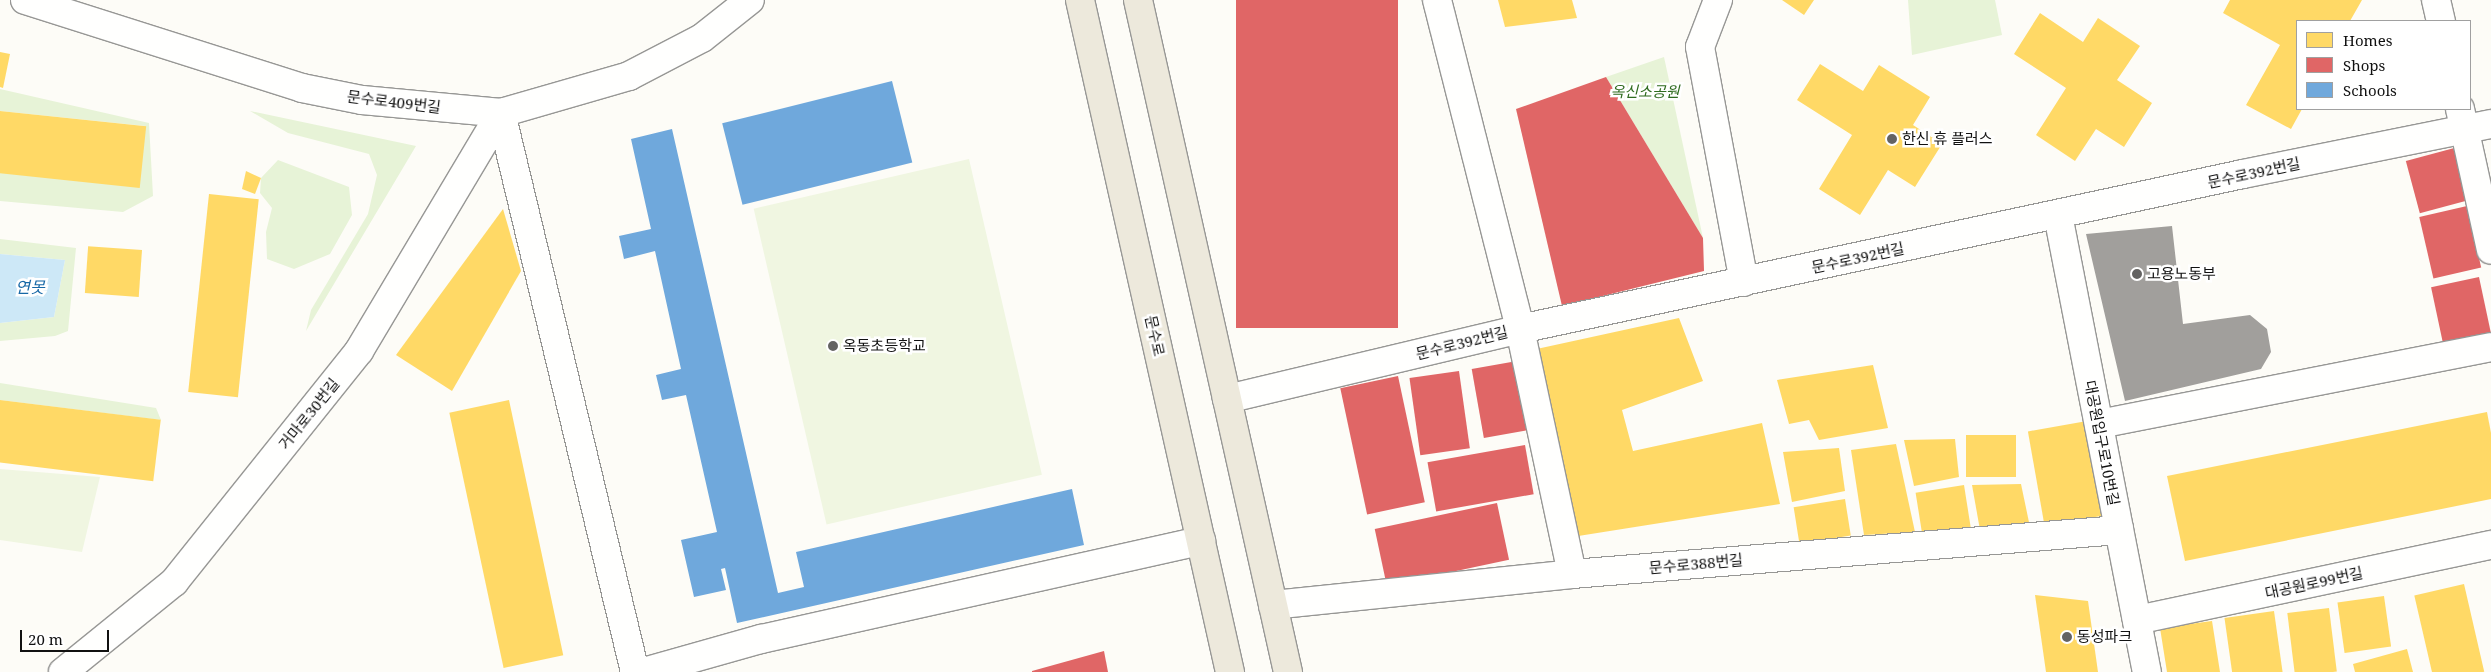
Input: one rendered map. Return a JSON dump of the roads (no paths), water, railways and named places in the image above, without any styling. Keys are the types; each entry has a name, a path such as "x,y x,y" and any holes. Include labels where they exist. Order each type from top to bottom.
{"main road":[{"name":"문수로","path":"1080,0 1230,672"},
{"path":"1138,0 1288,672"}],"street":[{"name":"문수로409번길","path":"25,0 302,88 362,100 501,113 629,76 702,38 750,0"},
{"path":"1437,0 1520,329 1572,574"},
{"path":"1718,0 1700,47 1744,282"},
{"path":"2436,0 2441,20"},
{"name":"거마로30번길","path":"63,672 174,582 359,351 501,113"},
{"path":"501,113 635,672"},
{"path":"2462,120 2491,250"},
{"name":"문수로392번길","path":"1227,399 1520,329 2243,174 2462,120 2491,124"},
{"name":"대공원입구로10번길","path":"2058,214 2147,672"},
{"path":"2099,424 2491,347"},
{"name":"문수로388번길","path":"1273,605 1572,574 2119,530"},
{"path":"644,672 761,639 1201,541"},
{"name":"대공원로99번길","path":"2137,620 2491,546"}],"water":[{"name":"연못","path":"0,254 65,260 54,317 0,323"}],"place":[{"name":"한신 휴 플러스","path":"1892,139"},
{"name":"고용노동부","path":"2137,274"},
{"name":"옥동초등학교","path":"833,346"},
{"name":"동성파크","path":"2067,637"}],"park label":[{"name":"옥신소공원","path":"1645,92"}]}
